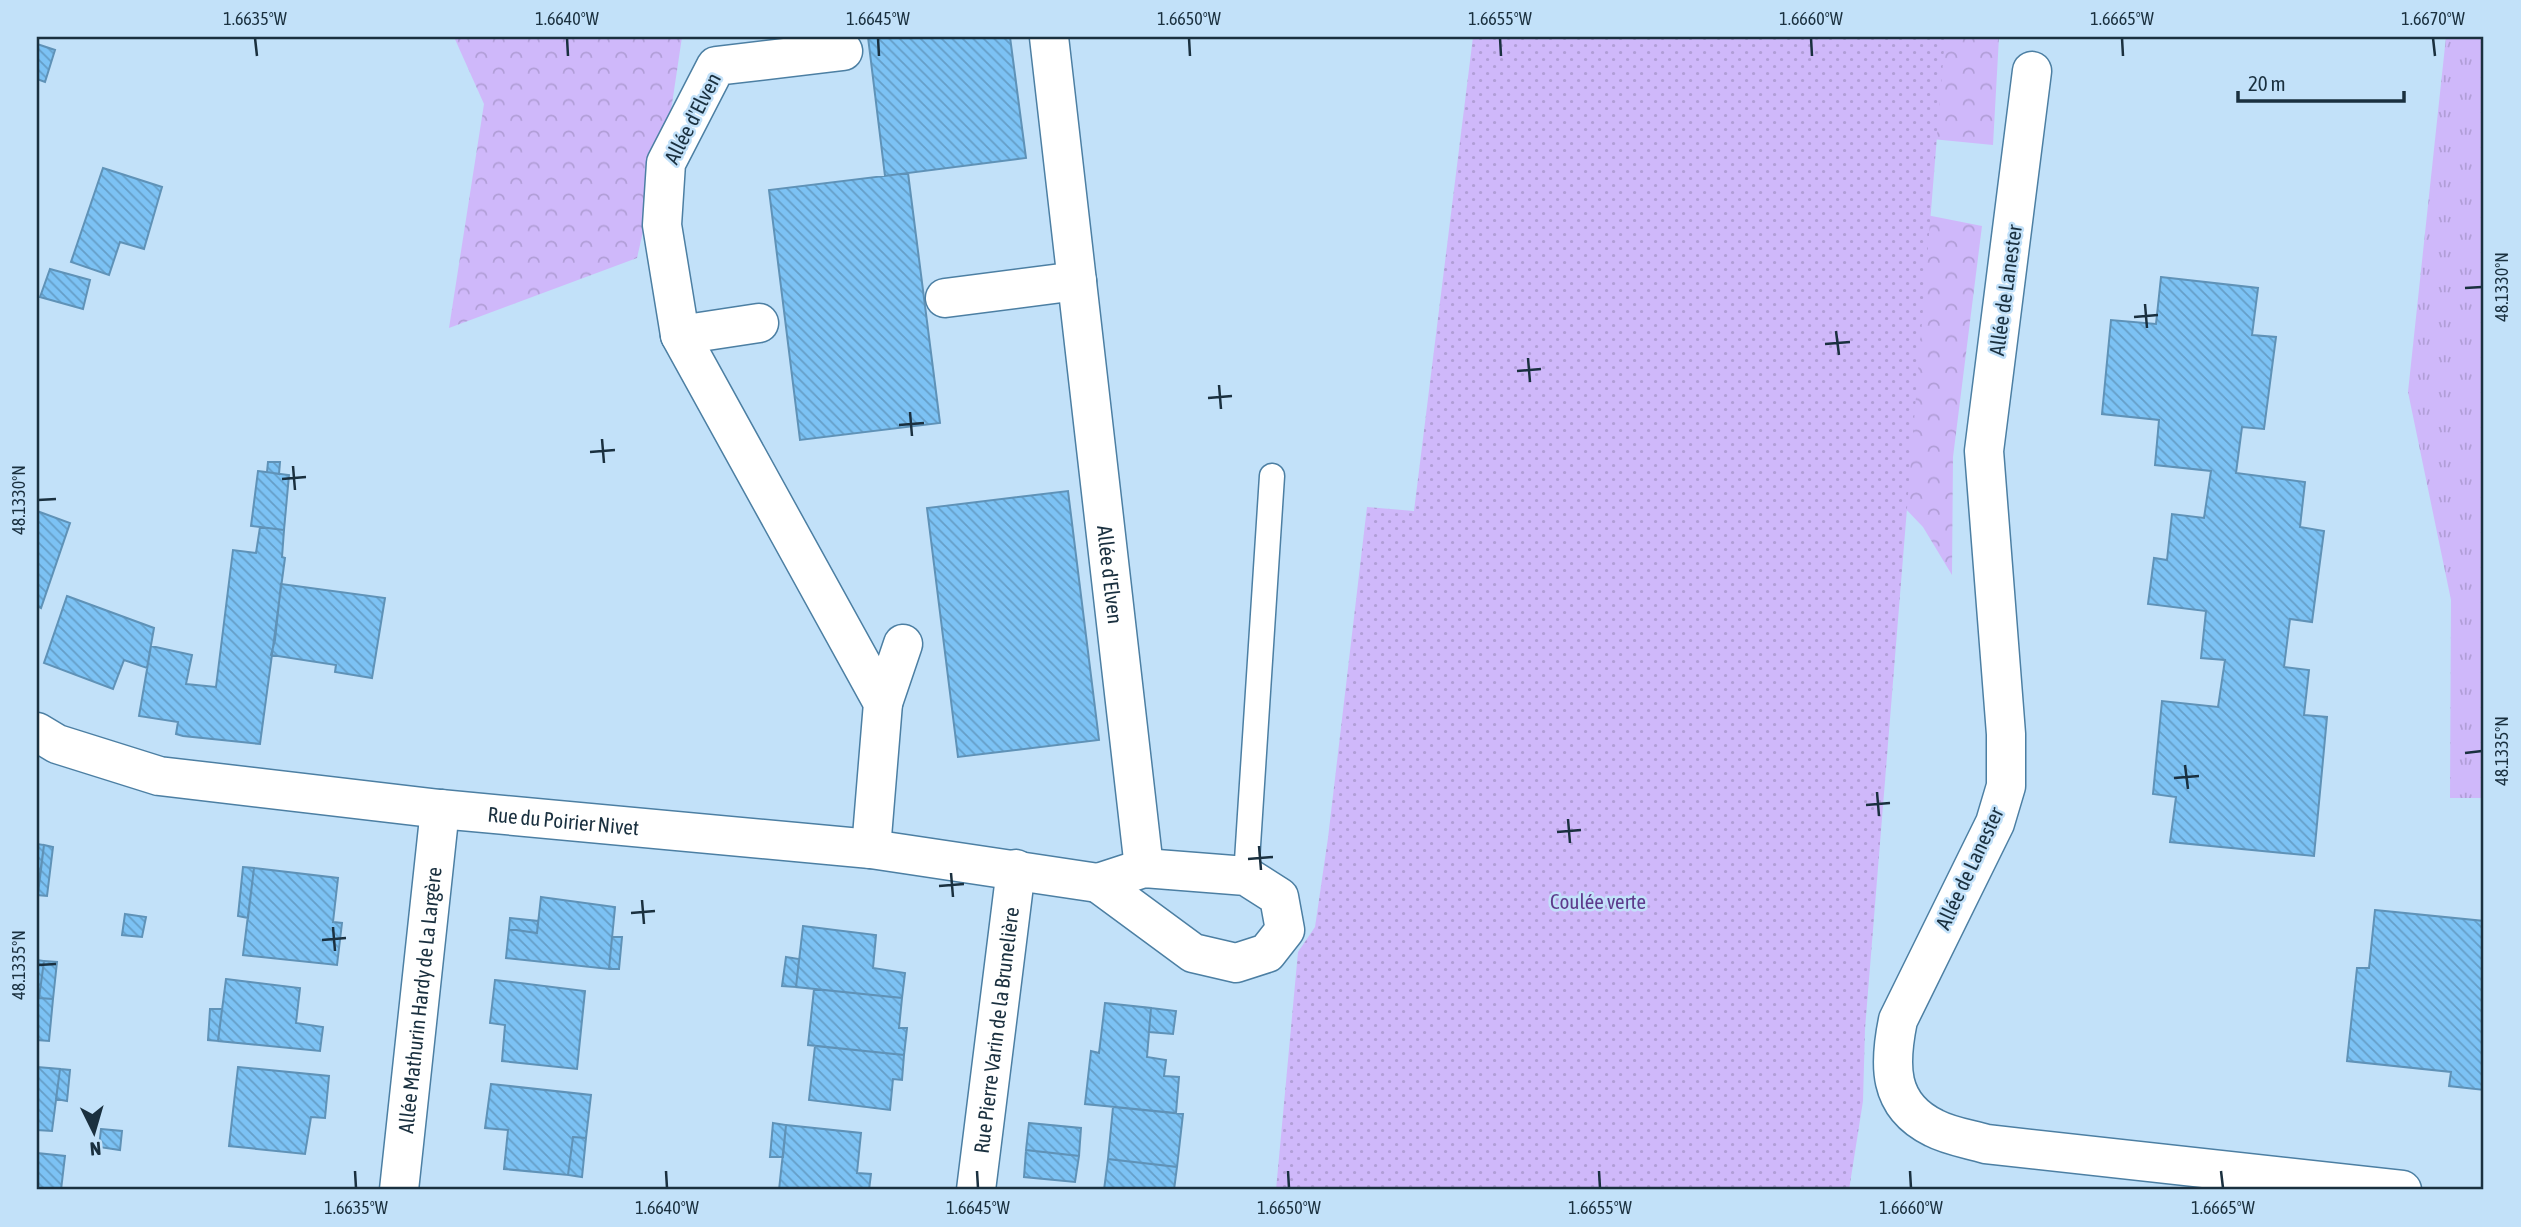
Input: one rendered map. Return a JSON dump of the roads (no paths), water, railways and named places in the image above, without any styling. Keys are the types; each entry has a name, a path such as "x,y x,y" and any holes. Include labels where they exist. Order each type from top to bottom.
{"street":[{"name":"Allée d'Elven","path":"1049,37 1144,868"},
{"name":"Allée d'Elven","path":"843,51 716,66 666,163 662,225 680,335 883,702"},
{"name":"Allée de Lanester","path":"2032,71 1984,451 2006,734 2006,786 1994,823 1898,1020 1891,1056 1902,1104 1934,1128 1986,1144 2402,1190"},
{"path":"945,298 1077,281"},
{"path":"680,335 759,323"},
{"path":"871,849 883,702 903,644"},
{"name":"Rue du Poirier Nivet","path":"37,732 57,744 159,776 440,809 871,849 1016,869 1098,884"},
{"name":"Allée Mathurin Hardy de La Largère","path":"399,1190 440,809"},
{"path":"1144,868 1246,876 1279,897 1285,930 1267,953 1236,962 1193,953 1098,884 1144,868"},
{"name":"Rue Pierre Varin de la Brunelière","path":"976,1190 1016,869"}],"lane":[{"path":"1246,876 1272,476"}],"park label":[{"name":"Coulée verte","path":"1598,901"}]}
